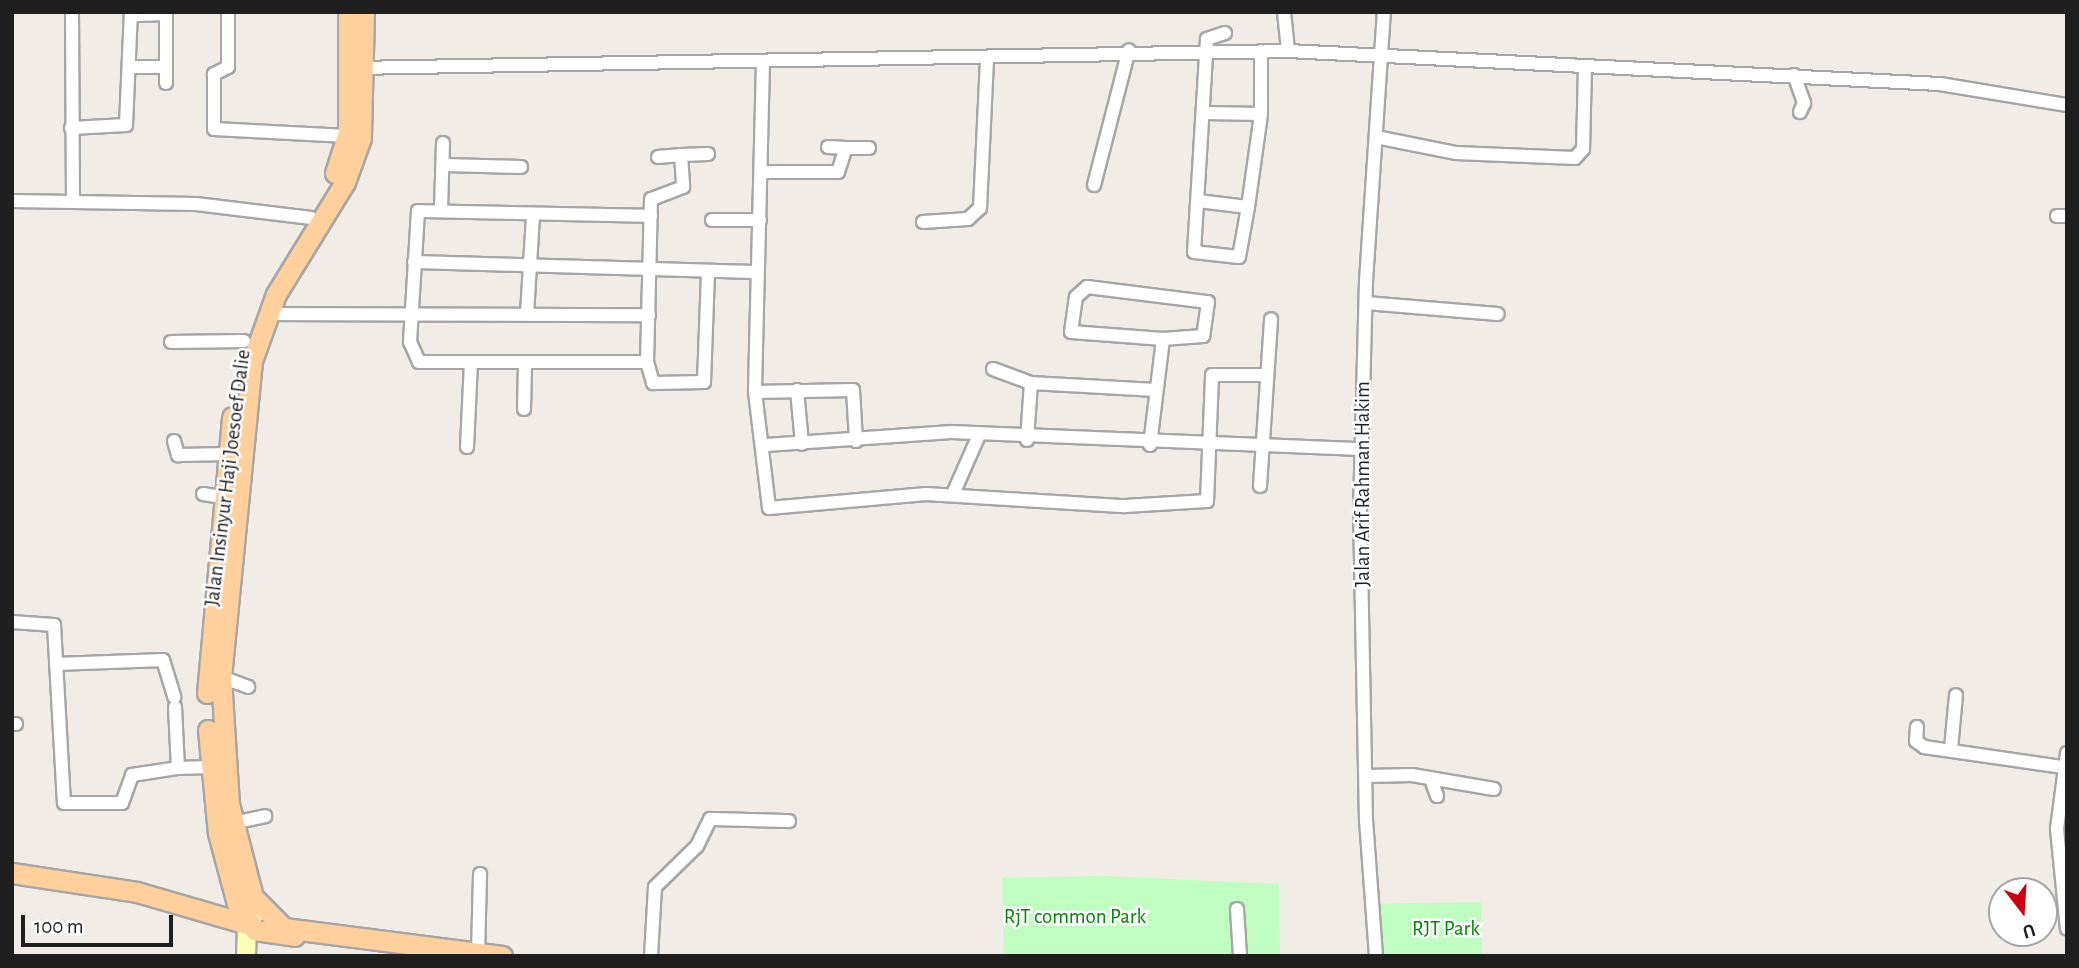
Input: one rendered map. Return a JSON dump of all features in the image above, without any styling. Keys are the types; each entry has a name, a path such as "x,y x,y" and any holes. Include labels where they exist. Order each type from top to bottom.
{"main road":[{"name":"Jalan Insinyur Haji Joesoef Dalie","path":"251,918 233,822 221,677 252,361 268,314 355,158 356,68 348,12"},
{"name":"Jalan Insinyur Haji Joesoef Dalie","path":"251,918 228,876 210,767 207,681 228,454 244,341 261,299 310,218 347,136 364,12"},
{"path":"12,873 137,892 251,918 307,935 502,956"}],"street":[{"path":"72,12 73,200"},
{"path":"228,12 228,67 214,74 214,129 347,136"},
{"path":"1284,12 1288,51"},
{"name":"Jalan Arif Rahman Hakim","path":"1376,956 1367,776 1361,449 1366,303 1384,12"},
{"path":"71,128 124,127 130,67 131,13 166,13 166,83"},
{"path":"1225,33 1209,34 1206,113 1194,252 1233,260 1241,252 1261,114 1261,51"},
{"path":"356,68 987,58 1129,50 1381,53 1585,67 1940,84 2067,105"},
{"path":"1094,185 1129,50"},
{"path":"923,222 968,219 980,208 987,58"},
{"path":"763,62 755,391 766,445 769,508 953,494 1125,506 1205,503 1212,446 1214,372 1265,375"},
{"path":"130,67 166,67"},
{"path":"1376,137 1456,153 1575,158 1583,149 1585,67"},
{"path":"1794,75 1800,112"},
{"path":"1206,113 1261,114"},
{"path":"441,210 445,165 443,144"},
{"path":"828,147 870,148"},
{"path":"762,172 842,171 846,148"},
{"path":"658,157 708,154"},
{"path":"681,156 685,184 654,194 651,216 653,269 647,362 656,384 704,382 708,272"},
{"path":"445,165 522,167"},
{"path":"12,201 73,200 259,208 310,218"},
{"path":"1198,201 1248,207"},
{"path":"647,362 525,364 412,358 411,317 415,283 416,212 441,210 533,215 651,216"},
{"path":"527,314 533,215"},
{"path":"712,220 760,220"},
{"path":"414,262 530,263 756,272"},
{"path":"1087,287 1208,302 1203,336 1163,339 1071,332 1076,297 1087,287"},
{"path":"1366,303 1498,314"},
{"path":"268,314 411,317 649,315"},
{"path":"1260,486 1265,375 1271,319"},
{"path":"1150,445 1163,339"},
{"path":"171,342 244,341"},
{"path":"467,447 471,363"},
{"path":"524,409 525,364"},
{"path":"993,369 1031,383 1156,390"},
{"path":"1027,440 1031,383"},
{"path":"797,390 802,444"},
{"path":"755,391 853,390 856,442"},
{"path":"766,445 979,435 1027,440 1150,445 1361,449"},
{"path":"953,494 979,435"},
{"path":"174,441 178,455 228,454"},
{"path":"203,495 223,497"},
{"path":"12,622 54,625 64,803 122,803 132,775 178,768 210,767"},
{"path":"56,664 163,660 175,702 178,768"},
{"path":"221,677 248,687"},
{"path":"1951,749 1956,695"},
{"path":"1917,727 1918,744 2063,767"},
{"path":"2067,753 2063,767 2067,929"},
{"path":"1367,776 1422,776 1432,782 1469,781 1494,789"},
{"path":"1432,782 1437,796"},
{"path":"233,822 265,816"},
{"path":"651,956 655,887 697,846 709,819 789,821"},
{"path":"478,953 480,874"},
{"path":"1237,909 1240,956"},
{"path":"246,956 251,918"}],"green space":[{"name":"RjT common Park","path":"1104,876 1279,884 1280,956 1004,956 1002,878"},
{"name":"RJT Park","path":"1481,902 1482,956 1375,956 1374,904"}]}
